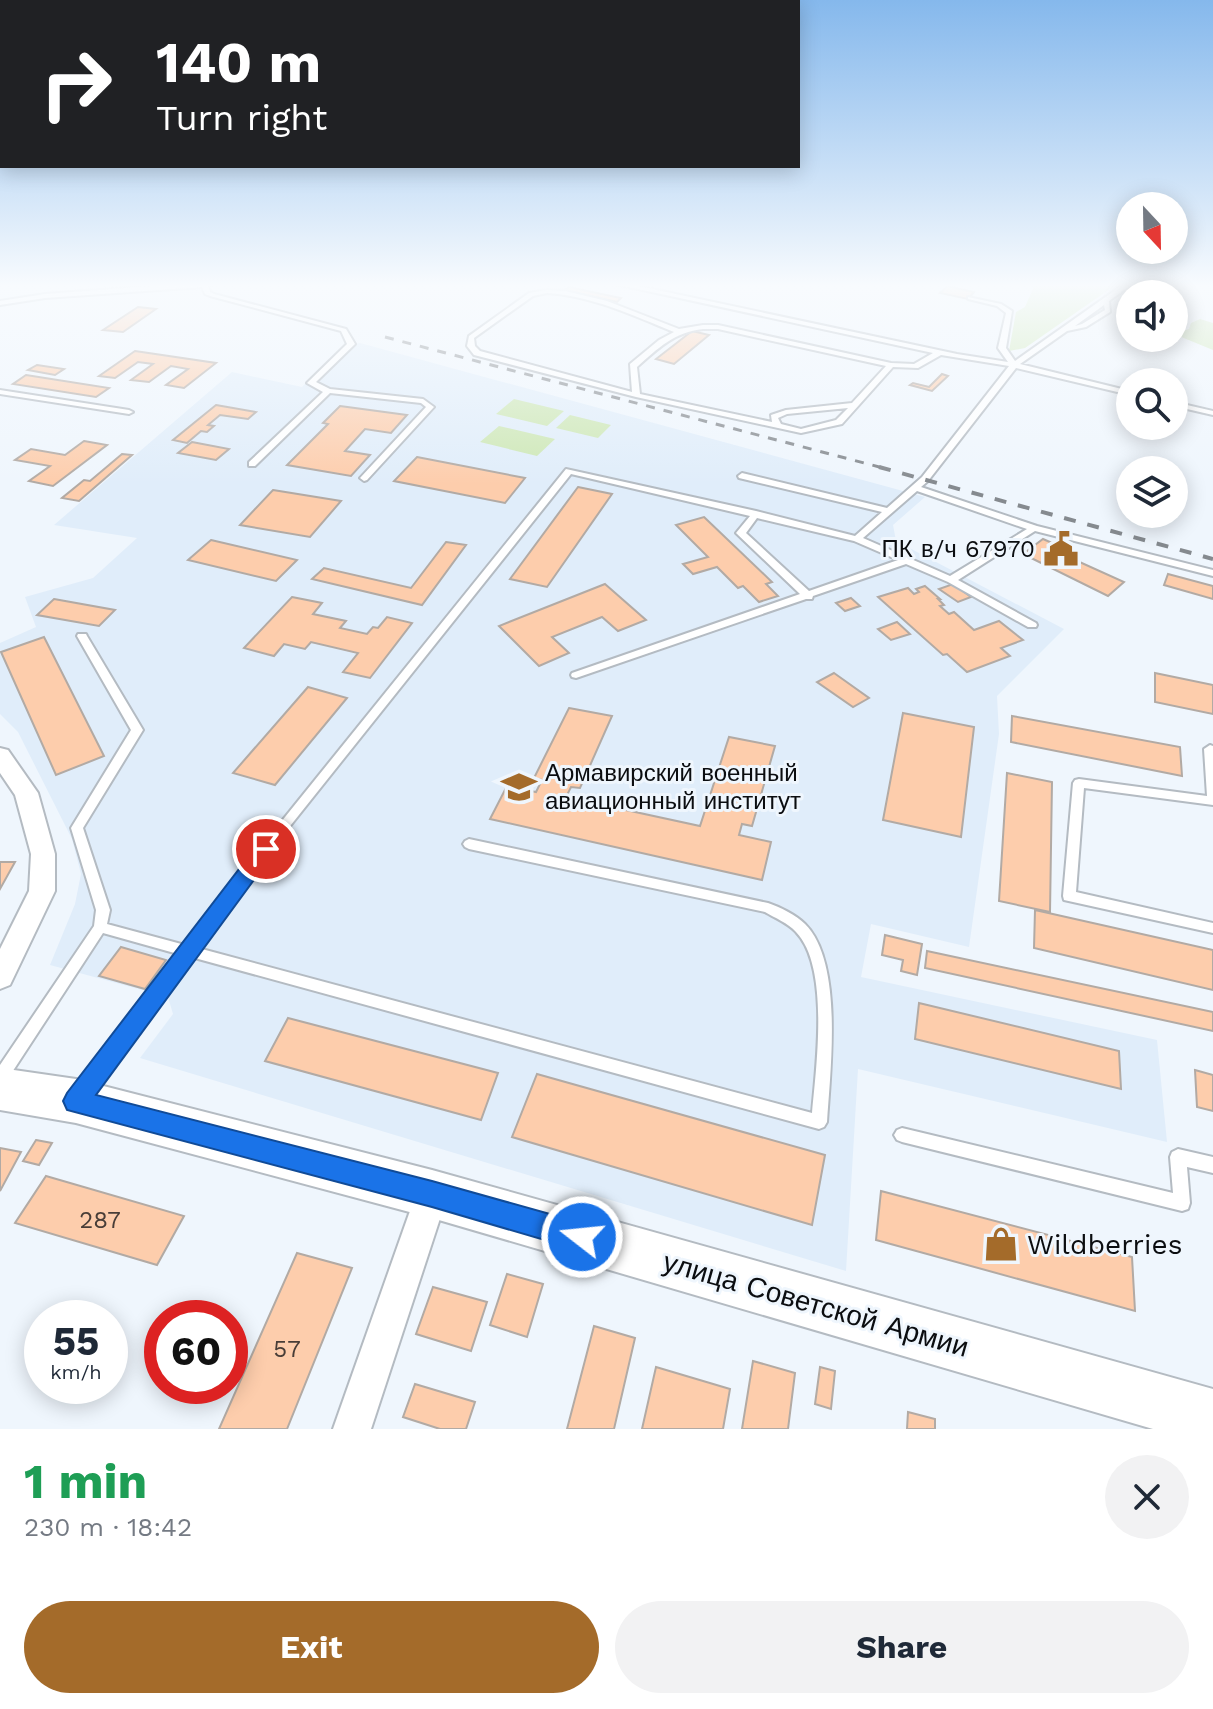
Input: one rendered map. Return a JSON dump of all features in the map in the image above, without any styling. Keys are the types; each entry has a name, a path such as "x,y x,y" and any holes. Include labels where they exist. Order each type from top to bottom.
{"main road":[{"name":"улица Советской Армии","path":"0,1089 76,1101 432,1194 1213,1418"}],"street":[{"path":"0,756 26,793 43,854 42,891 0,977"},
{"path":"352,1429 432,1194"}],"lane":[{"path":"344,351 311,383 328,391 423,401 430,407 364,478"},
{"path":"475,351 636,395 801,431 839,422 891,365"},
{"path":"636,395 633,366 651,351"},
{"path":"826,351 891,365 915,366 939,353"},
{"path":"928,351 1014,365 1116,390"},
{"path":"1004,351 1014,365"},
{"path":"857,539 925,479 1014,365 1034,351"},
{"path":"252,464 328,391"},
{"path":"0,392 129,412"},
{"path":"777,425 774,417 786,412 854,405"},
{"path":"1188,407 1213,413"},
{"path":"76,1101 247,872 569,471 857,539 951,580 1032,625"},
{"path":"742,476 888,511"},
{"path":"914,487 1034,528 1213,573"},
{"path":"756,514 741,533 809,597"},
{"path":"951,580 1034,528"},
{"path":"576,675 906,561"},
{"path":"0,1078 100,927 103,910 77,828 137,730 82,636"},
{"path":"1213,750 1210,749 1213,801 1079,783 1069,896 1213,928"},
{"path":"100,927 819,1122 826,1008 816,959 804,931 768,908 469,844"},
{"path":"902,1135 1182,1203 1178,1157 1213,1165"}],"shaded area":[{"name":"Армавирский военный авиационный институт","path":"338,351 388,351 925,497 893,525 896,541 1064,629 997,696 999,734 969,947 871,924 861,977 1157,1040 1167,1142 858,1069 846,1271 140,1058 173,1014 168,997 50,965 75,904 81,874 72,839 18,732 0,714 0,643 36,627 25,597 93,578 137,538 54,525 232,372 302,387"}],"green space":[{"path":"514,399 564,411 547,426 496,414"},
{"path":"570,415 611,425 598,438 556,428"},
{"path":"499,426 555,439 537,456 480,442"}],"building":[{"path":"135,351 216,363 184,388 166,385 188,369 171,366 149,382 131,380 153,364 138,362 115,378 99,376"},
{"path":"667,351 690,351 674,364 656,359"},
{"path":"37,365 64,369 55,375 28,370"},
{"path":"942,374 948,376 932,391 910,385 929,387"},
{"path":"26,375 109,388 96,397 13,384"},
{"path":"216,405 256,412 248,419 220,415 208,425 214,426 207,432 201,431 187,443 173,440"},
{"path":"340,406 407,415 391,433 365,429 345,451 370,455 351,476 287,465 328,424 323,423"},
{"path":"84,441 107,445 53,486 29,481 50,466 15,460 31,449 65,455"},
{"path":"192,442 229,449 216,460 178,453"},
{"path":"122,454 132,455 79,501 62,498 84,480 90,481"},
{"path":"417,457 525,478 505,503 394,481"},
{"path":"578,487 612,494 547,587 510,579"},
{"path":"273,490 341,501 310,537 240,525"},
{"path":"704,517 772,582 766,584 778,596 759,602 743,586 738,588 717,567 693,574 683,564 708,557 676,525"},
{"path":"1043,539 1059,546 1053,550 1124,582 1108,596 1023,554"},
{"path":"211,540 297,560 276,581 188,560"},
{"path":"446,542 466,545 422,605 312,579 324,568 411,588"},
{"path":"1168,574 1213,586 1213,599 1164,585"},
{"path":"605,584 646,620 618,631 602,617 552,637 569,653 539,666 499,626"},
{"path":"953,584 971,597 958,602 939,589"},
{"path":"925,586 940,599 944,605 940,606 949,614 954,612 974,630 999,621 1023,640 1001,648 1010,656 967,672 947,654 943,655 878,597 908,588 914,594 919,592 916,589"},
{"path":"292,597 322,603 313,614 346,621 340,628 367,634 373,627 378,628 387,617 412,623 370,678 343,672 358,653 311,642 305,649 284,644 274,656 244,648"},
{"path":"851,598 860,606 845,611 836,603"},
{"path":"54,599 115,610 99,626 37,615"},
{"path":"897,622 910,634 891,640 878,629"},
{"path":"44,637 104,756 56,775 1,652"},
{"path":"834,673 869,698 853,707 817,682"},
{"path":"1155,673 1213,685 1213,714 1155,702"},
{"path":"308,687 347,698 275,785 233,773"},
{"path":"569,708 612,716 580,788 571,787 566,797 700,826 729,737 775,746 752,826 742,824 739,835 771,842 762,880 490,819 507,786 536,792 542,780 534,778"},
{"path":"903,713 974,727 961,837 883,820"},
{"path":"1012,716 1180,747 1182,776 1011,742"},
{"path":"1007,773 1052,782 1050,912 999,901"},
{"path":"0,862 15,862 0,889"},
{"path":"1035,910 1213,950 1213,990 1034,948"},
{"path":"885,935 922,944 917,975 901,971 903,960 882,955"},
{"path":"121,947 166,960 145,989 99,976"},
{"path":"927,951 1213,1012 1213,1031 925,968"},
{"path":"919,1003 1119,1051 1121,1089 915,1039"},
{"path":"288,1018 498,1073 481,1120 265,1061"},
{"path":"1195,1070 1213,1075 1213,1111 1197,1107"},
{"path":"537,1074 825,1155 812,1225 512,1137"},
{"path":"36,1140 52,1143 39,1165 23,1161"},
{"path":"0,1148 21,1152 0,1191"},
{"path":"46,1176 184,1216 157,1265 15,1223"},
{"path":"881,1191 1132,1257 1135,1311 876,1240"},
{"path":"297,1253 352,1268 287,1429 219,1429 230,1404 248,1404 248,1364"},
{"path":"507,1274 543,1284 527,1337 490,1325"},
{"path":"433,1287 487,1302 471,1351 416,1334"},
{"path":"594,1326 635,1338 614,1429 567,1429"},
{"path":"753,1361 795,1373 788,1429 742,1429"},
{"path":"656,1367 730,1389 723,1429 642,1429"},
{"path":"820,1367 835,1371 831,1409 815,1404"},
{"path":"415,1384 475,1402 466,1429 440,1429 403,1417"},
{"path":"908,1412 935,1419 935,1429 907,1429"}],"railway":[{"path":"437,351 887,469"},
{"path":"879,467 1213,559"}],"place":[{"name":"ПК в/ч 67970","path":"1061,549"},
{"name":"Армавирский военный авиационный институт","path":"519,787"},
{"name":"Wildberries","path":"1001,1244"}],"route":[{"path":"266,849 76,1101 432,1194 582,1237"}]}
